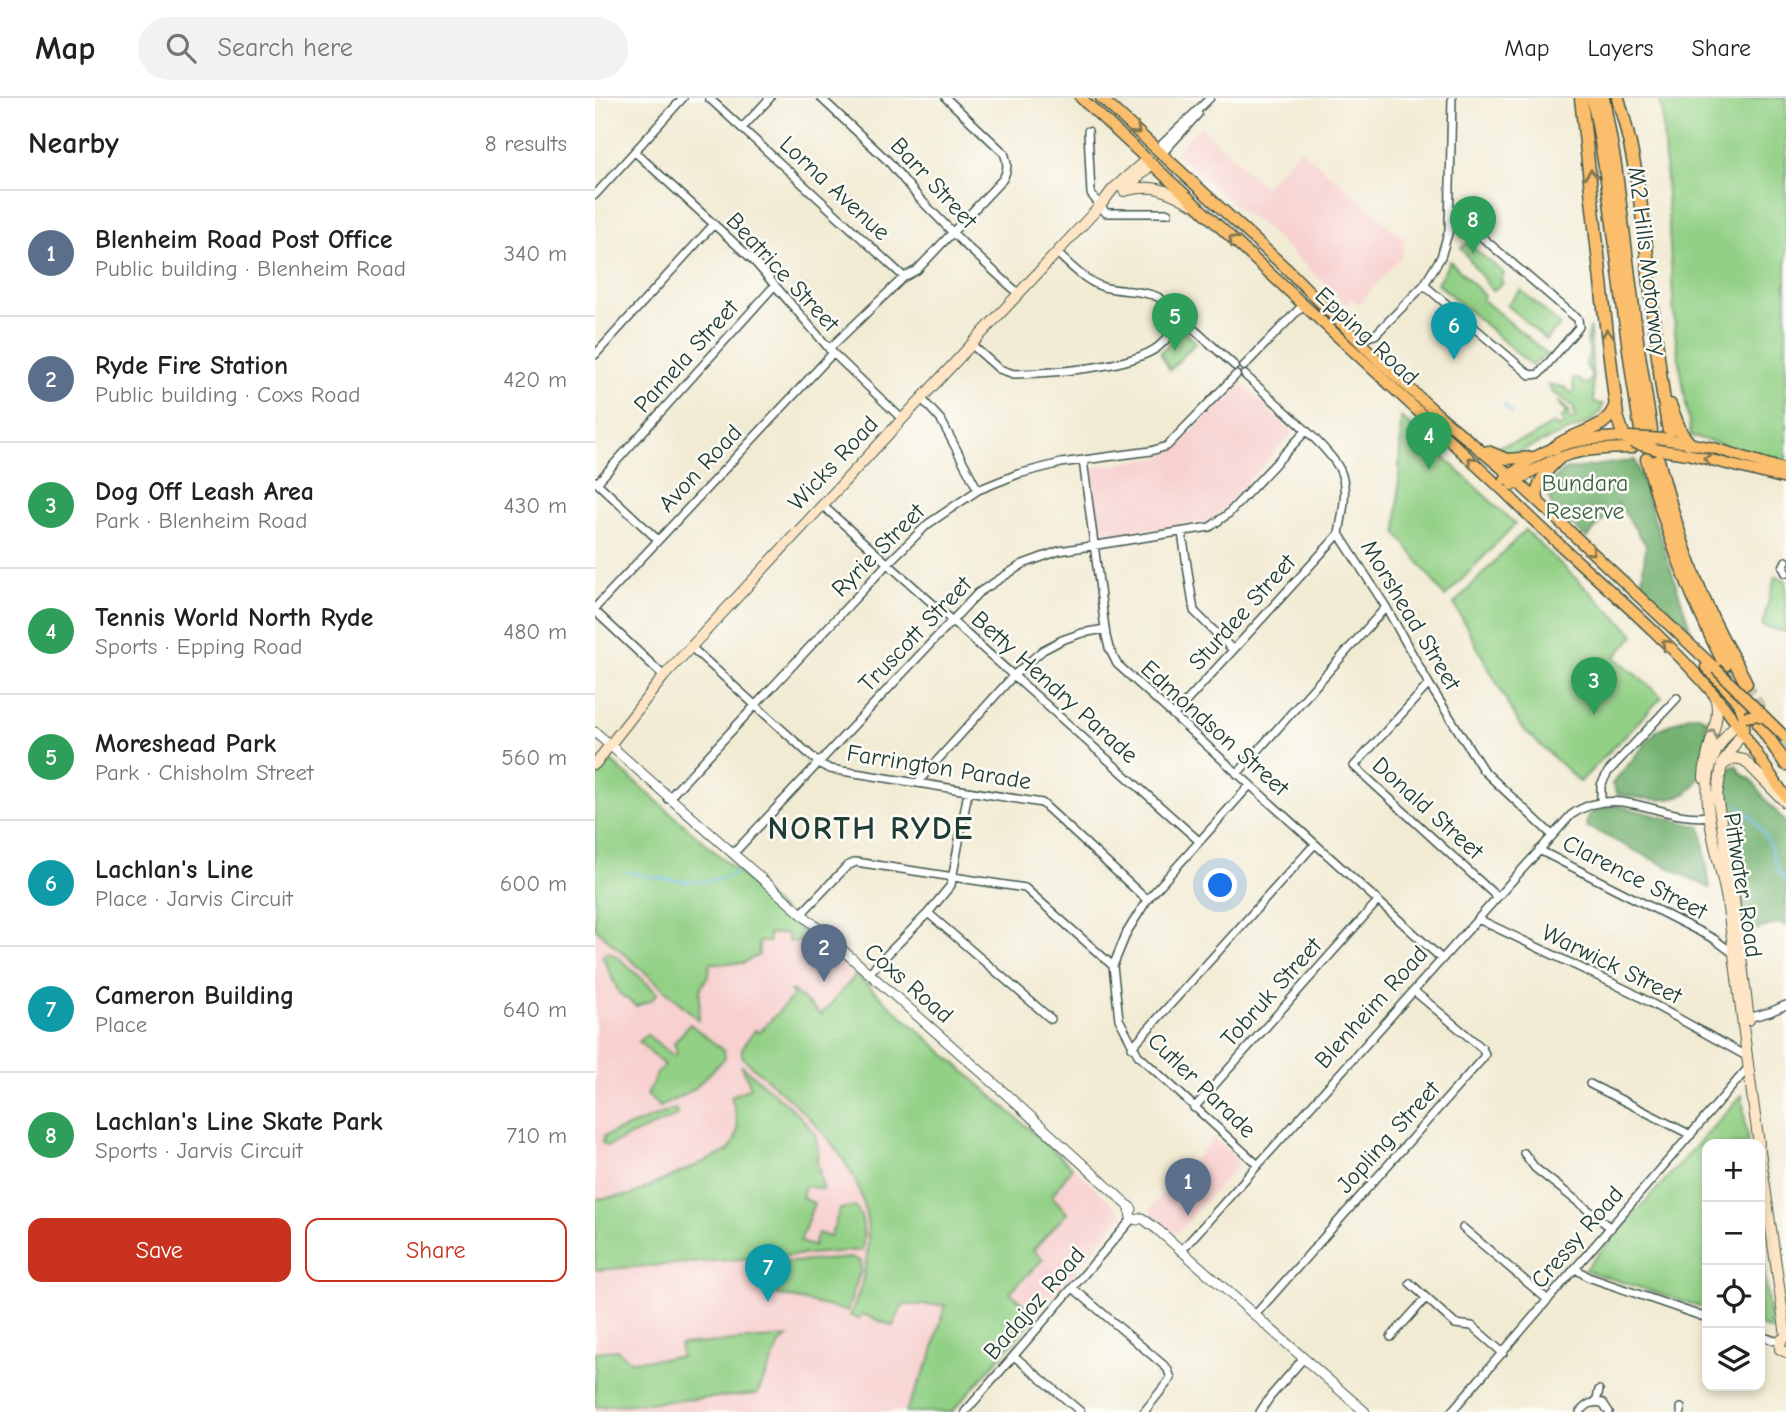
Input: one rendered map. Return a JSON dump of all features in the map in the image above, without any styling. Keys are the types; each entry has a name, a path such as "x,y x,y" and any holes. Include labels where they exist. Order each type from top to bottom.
{"highway":[{"path":"1581,98 1619,424 1635,437"},
{"name":"M2 Hills Motorway","path":"1593,98 1604,153 1635,437"},
{"name":"M2 Hills Motorway","path":"1603,98 1615,165 1638,348 1635,437"},
{"path":"1618,98 1630,146 1639,203 1657,350 1661,449 1675,554 1721,667"},
{"path":"1657,350 1672,410 1681,433 1689,443"},
{"path":"1558,452 1564,439 1593,428 1609,418 1616,402"},
{"path":"1661,449 1669,502 1693,573 1723,640 1747,683"},
{"path":"1748,722 1786,764"}],"main road":[{"name":"Epping Road","path":"1081,98 1688,665 1713,694 1748,722 1786,738"},
{"name":"Epping Road","path":"1101,98 1288,270 1357,340 1513,478 1682,638 1721,667 1786,797"},
{"name":"Wicks Road","path":"1109,196 1125,191 1160,151"},
{"name":"Wicks Road","path":"595,764 664,676 1057,253 1113,189 1149,162"},
{"path":"1125,191 1155,187 1195,206"},
{"path":"1475,446 1507,459 1592,450 1635,437 1661,449 1786,479"},
{"path":"1661,449 1689,443 1786,470"},
{"path":"1513,478 1542,464 1558,452"},
{"path":"1539,502 1537,493 1541,478 1558,452"},
{"path":"1500,488 1536,456"},
{"path":"1682,638 1740,706 1748,722"},
{"path":"1708,792 1704,783 1704,764 1718,710 1713,694"},
{"name":"Pittwater Road","path":"1748,722 1720,769 1715,815 1749,1088 1753,1101"},
{"name":"Pittwater Road","path":"1748,722 1722,742 1713,759 1708,792 1734,899 1758,1139"},
{"path":"1720,769 1730,760 1744,760 1786,803"},
{"path":"1765,1190 1784,1338 1780,1349 1786,1352"}],"street":[{"path":"595,195 683,98"},
{"name":"Lorna Avenue","path":"709,98 904,277"},
{"path":"742,128 770,98"},
{"name":"Barr Street","path":"821,98 888,161 919,198 953,232 1019,294"},
{"name":"Avon Road","path":"595,610 831,351 904,277 917,270 1003,179 1007,171 1004,153 946,98"},
{"name":"Wicks Road","path":"1160,151 1210,98"},
{"path":"1357,340 1375,335 1424,285 1441,257 1449,218 1452,98"},
{"path":"1088,131 1091,194 1106,213 1168,213"},
{"name":"Beatrice Street","path":"635,152 754,261 831,351 902,419"},
{"path":"1424,285 1530,375 1539,374 1579,327 1578,319 1470,227 1449,218"},
{"path":"595,355 714,224"},
{"path":"1057,253 1089,281 1104,287 1151,294 1164,301 1235,366"},
{"name":"Pamela Street","path":"596,482 775,285"},
{"path":"1244,366 1303,305"},
{"path":"972,345 999,369 1014,374 1121,363 1141,357 1158,347 1184,320"},
{"path":"1235,366 1244,366"},
{"path":"1235,366 1235,375 1241,377 1245,375 1244,366"},
{"name":"Ryrie Street","path":"668,799 924,527 978,490 1038,468 1151,451 1167,446 1235,375"},
{"name":"Morshead Street","path":"1245,375 1306,431 1329,454 1341,471 1345,500 1339,534 1483,770 1552,835"},
{"path":"921,398 941,420 978,490"},
{"name":"Truscott Street","path":"733,855 978,593 1023,564 1059,551 1205,529 1222,520 1306,431"},
{"name":"Edmondson Street","path":"1083,460 1108,648 1117,664 1442,959"},
{"path":"596,482 658,540"},
{"name":"Betty Hendry Parade","path":"822,505 1199,841"},
{"path":"1182,533 1194,611 1233,650"},
{"name":"Sturdee Street","path":"1174,716 1339,534"},
{"path":"1786,561 1783,567 1786,573"},
{"path":"1237,774 1386,607"},
{"path":"595,610 664,676"},
{"path":"917,783 1014,675 1043,650 1062,639 1105,629"},
{"name":"Farrington Parade","path":"691,647 820,764 830,769 1042,803 1147,900"},
{"name":"Donald Street","path":"1429,684 1354,766 1497,897"},
{"path":"1601,802 1601,785 1608,772 1677,698"},
{"name":"Coxs Road","path":"595,732 1132,1209 1136,1207 1142,1210 1137,1219"},
{"name":"Cutler Parade","path":"1250,785 1147,900 1126,932 1113,966 1119,1018 1132,1047 1146,1065 1258,1165"},
{"path":"869,973 928,913 951,885 968,792"},
{"name":"Blenheim Road","path":"1181,1251 1573,813 1601,802 1618,801 1694,816 1715,815"},
{"path":"1132,1047 1314,845"},
{"name":"Clarence Street","path":"1539,850 1714,939 1733,953"},
{"path":"801,914 851,863 863,862 1025,888 1113,966"},
{"name":"Tobruk Street","path":"1193,1108 1377,902"},
{"path":"928,913 1051,1019"},
{"name":"Warwick Street","path":"1478,919 1631,992 1746,1056"},
{"name":"Clarence Street","path":"1714,939 1730,931"},
{"name":"Jopling Street","path":"1255,1315 1485,1054 1482,1048 1414,991"},
{"path":"1727,1044 1743,1033 1748,1017 1740,1000"},
{"path":"1748,1017 1786,1005"},
{"name":"Cressy Road","path":"1451,1412 1748,1068"},
{"path":"1732,1088 1740,1083 1749,1088"},
{"path":"1590,1084 1691,1135"},
{"path":"1524,1153 1535,1167 1611,1228"},
{"path":"1137,1219 1181,1251 1366,1412"},
{"name":"Badajoz Road","path":"965,1412 1137,1219"},
{"path":"1463,1228 1548,1300"},
{"path":"1576,1269 1588,1278 1702,1316"},
{"path":"1410,1283 1455,1324 1472,1326 1503,1353"},
{"path":"1073,1288 1167,1368 1171,1378 1144,1412"},
{"path":"1391,1337 1426,1298"},
{"path":"1765,1336 1784,1338"},
{"path":"1014,1356 1081,1412"},
{"path":"1260,1412 1304,1359"},
{"path":"1596,1402 1599,1390"},
{"path":"1580,1412 1585,1405 1596,1402 1603,1404 1609,1412"}],"shaded area":[{"path":"1200,126 1264,187 1300,148 1404,239 1403,254 1359,304 1352,298 1346,304 1259,222 1242,212 1176,152"},
{"path":"1238,384 1243,385 1292,433 1221,512 1200,523 1105,536 1099,532 1091,472 1095,467 1166,455 1178,447"},
{"path":"611,761 996,1097 1124,1214 952,1412 595,1412 595,780"},
{"path":"1214,1138 1238,1159 1238,1165 1178,1232 1173,1233 1149,1210"}],"green space":[{"path":"1658,98 1786,98 1786,461 1691,436 1675,333 1662,110"},
{"path":"1467,243 1504,273 1501,280 1503,283 1492,291 1461,248"},
{"path":"1450,261 1484,295 1482,299 1547,354 1532,366 1437,283"},
{"path":"1521,290 1560,325 1546,340 1507,305"},
{"path":"1590,327 1594,403 1603,404 1601,411 1581,426 1520,451 1501,451 1499,446 1530,438 1554,423 1557,428 1564,424 1561,418 1567,412 1558,401 1570,412 1567,414 1571,420 1575,418 1574,408 1552,393 1548,385 1564,387 1571,393 1574,391 1573,379 1584,384 1589,383 1592,377 1586,364 1590,352 1587,342"},
{"path":"1181,332 1185,332 1196,342 1170,370 1160,353"},
{"path":"1401,417 1515,524 1445,597 1397,533"},
{"name":"Bundara Reserve","path":"1635,460 1692,633 1637,584 1642,580 1646,545 1618,503 1587,538 1552,507 1546,486 1565,470"},
{"path":"1525,530 1635,635 1615,657 1662,697 1580,782 1520,726 1454,604"},
{"path":"1775,577 1786,580 1786,632 1762,626"},
{"path":"1691,715 1699,715 1708,721 1701,770 1696,783 1688,792 1667,799 1617,794 1612,784 1657,730"},
{"path":"611,761 808,933 802,941 788,942 787,933 769,934 769,942 759,942 759,955 743,963 710,963 709,973 700,990 699,1020 595,928 595,780"},
{"path":"1736,765 1742,774 1752,780 1786,823 1786,926 1779,923 1747,932 1731,822 1722,798 1724,778 1729,769"},
{"path":"1615,805 1701,827 1710,888 1586,826 1589,814"},
{"path":"609,952 653,989 657,994 652,1000 636,1006 619,993 603,957 603,954"},
{"path":"856,975 1072,1167 1052,1196 1067,1213 1033,1250 1043,1259 1010,1292 1036,1316 952,1412 905,1412 931,1358 945,1305 903,1305 893,1326 862,1314 859,1319 850,1316 864,1273 868,1235 863,1201 850,1170 830,1141 805,1114 745,1060 742,1052 746,1041 755,1030 759,1033 794,995 790,991 821,1015"},
{"path":"690,1024 724,1051 725,1058 693,1090 660,1107 647,1095 657,1073 664,1065 639,1042 646,1034 674,1056 677,1052 674,1043"},
{"path":"741,1065 798,1114 815,1134 819,1155 816,1157 823,1189 805,1186 802,1198 814,1203 800,1242 813,1246 818,1233 830,1237 840,1209 854,1206 862,1221 862,1250 595,1270 595,1199 631,1195 728,1151 737,1131 731,1096 750,1088"},
{"path":"1742,1095 1747,1139 1702,1139"},
{"path":"675,1109 678,1113 674,1117 608,1146 603,1143 604,1136"},
{"path":"1702,1139 1702,1307 1584,1270"},
{"path":"853,1258 860,1261 861,1269 847,1311 763,1291 768,1272 762,1270 763,1264"},
{"path":"1765,1279 1771,1330 1765,1328"},
{"path":"788,1337 780,1344 757,1394 595,1407 595,1352 617,1350 631,1361 681,1357 680,1345"}],"waterway":[{"path":"1504,405 1507,408"},
{"path":"1509,410 1512,414"},
{"path":"1738,804 1762,831 1778,870 1786,881"},
{"path":"627,872 696,882 736,873"}],"tunnel":[{"path":"1725,665 1742,700 1758,722"},
{"path":"1746,683 1763,713"},
{"path":"1773,728 1786,748"}],"place":[{"name":"Lachlan's Line Skate Park","path":"1473,254"},
{"name":"Moreshead Park","path":"1175,351"},
{"name":"Lachlan's Line","path":"1454,360"},
{"name":"Tennis World North Ryde","path":"1429,470"},
{"name":"Dog Off Leash Area","path":"1594,715"},
{"name":"Ryde Fire Station","path":"824,982"},
{"name":"Blenheim Road Post Office","path":"1188,1216"},
{"name":"Cameron Building","path":"768,1302"}],"district":[{"name":"NORTH RYDE","path":"871,828"}]}
